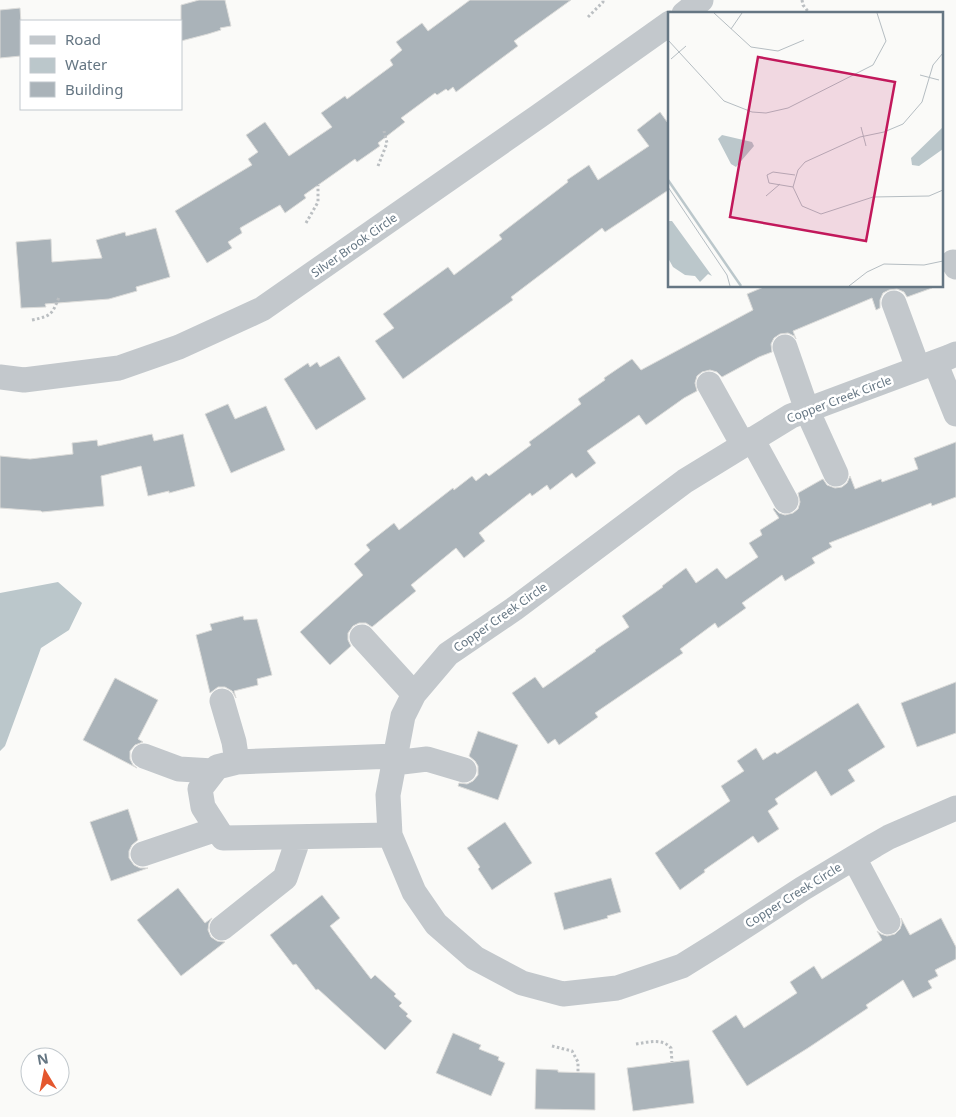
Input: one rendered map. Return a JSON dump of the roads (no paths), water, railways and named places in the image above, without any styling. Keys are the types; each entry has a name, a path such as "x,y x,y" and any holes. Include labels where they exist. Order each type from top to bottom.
{"street":[{"path":"686,12 701,0"},
{"name":"Silver Brook Circle","path":"0,377 24,380 119,368 179,347 262,309 668,24"},
{"path":"894,303 936,362 956,414"},
{"path":"785,347 807,410 836,474"},
{"name":"Copper Creek Circle","path":"936,362 791,416 685,481 514,609 448,654 414,694 404,716 388,795 390,835 414,892 436,924 474,958 522,984 563,994 617,988 682,966 802,888 888,837 955,811"},
{"path":"709,384 786,501"},
{"path":"362,637 414,694"},
{"path":"222,701 234,742 237,762"},
{"path":"144,756 179,769 213,771"},
{"path":"390,835 223,838 203,807 200,789 217,767 237,762 428,759 464,770"},
{"path":"143,854 217,829"},
{"path":"222,928 285,878 299,837"},
{"path":"854,858 888,922"}],"water":[{"path":"58,582 82,603 69,630 41,648 5,746 0,751 0,593"}]}
